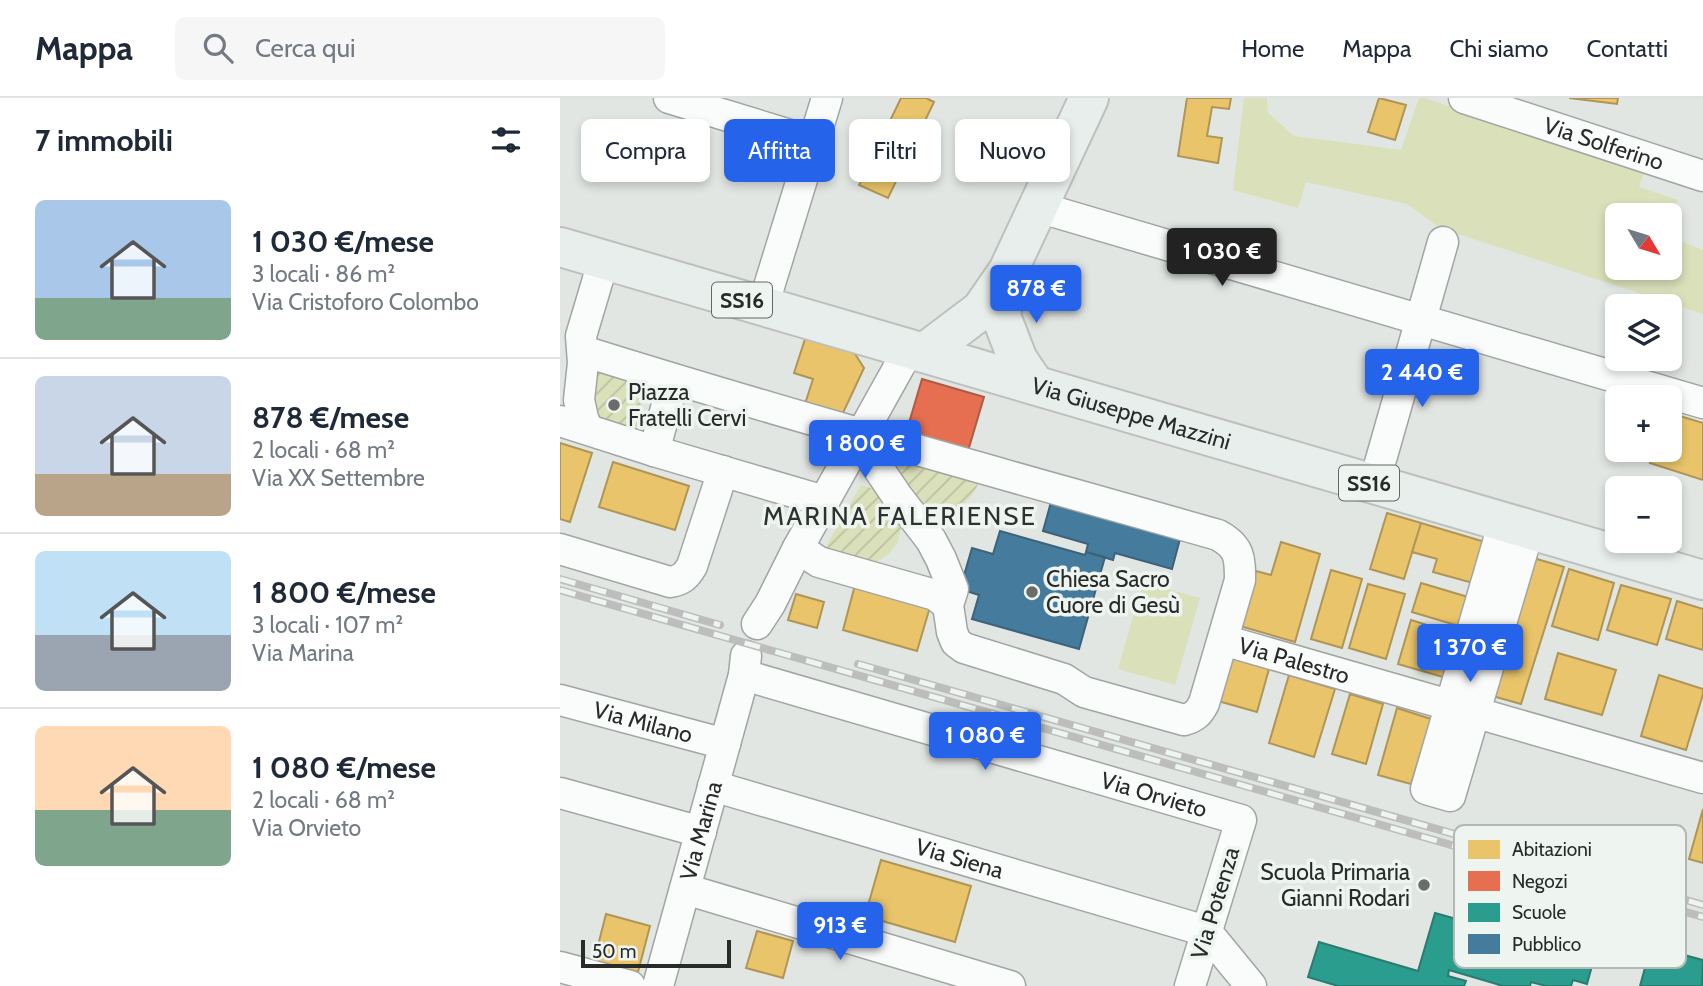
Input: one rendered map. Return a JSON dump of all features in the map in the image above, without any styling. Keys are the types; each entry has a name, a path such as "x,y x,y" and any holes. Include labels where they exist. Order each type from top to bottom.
{"main road":[{"path":"975,368 990,341 991,313 1008,271 1089,98"},
{"name":"Via Giuseppe Mazzini","path":"560,247 1703,580"},
{"path":"917,351 991,313"},
{"path":"991,313 1035,385"}],"street":[{"path":"669,98 738,119"},
{"path":"820,119 827,98"},
{"name":"Via Solferino","path":"1464,98 1703,176"},
{"path":"763,306 801,182"},
{"path":"1038,207 1703,403"},
{"path":"1374,484 1443,242"},
{"path":"573,425 583,418 573,352 604,259"},
{"path":"764,618 798,548 862,433 917,351"},
{"path":"573,352 862,433"},
{"path":"654,451 674,380"},
{"path":"573,425 824,501"},
{"path":"862,433 874,462 886,481 931,540 942,559 953,589 948,605 952,632 956,642 964,648 1064,679 1084,692 1184,720 1192,718 1204,703 1223,640"},
{"name":"Via Palestro","path":"862,433 1219,535 1230,541 1240,562 1240,580 1223,640 1703,778"},
{"path":"560,549 670,582 680,581 692,566 723,471"},
{"path":"1462,709 1516,526"},
{"path":"798,548 819,562 935,595 948,605"},
{"name":"Via Marina","path":"659,986 748,663"},
{"name":"Via Orvieto","path":"748,663 1241,820"},
{"name":"Via Milano","path":"560,700 725,744"},
{"name":"Via Siena","path":"713,786 1206,931"},
{"path":"560,793 701,832"},
{"name":"Via Potenza","path":"1190,986 1241,820"},
{"path":"685,889 1010,986"},
{"path":"1206,931 1251,986"},
{"path":"560,967 630,986"}],"green space":[{"path":"1244,98 1267,98 1268,113 1294,136 1401,150 1419,98 1425,98 1644,173 1639,187 1678,200 1677,203 1605,203 1605,280 1682,280 1682,242 1703,250 1703,314 1682,307 1682,294 1642,294 1440,228 1407,204 1306,182 1298,208 1233,190"},
{"path":"583,363 649,383 637,422 646,437 583,418"},
{"path":"892,450 981,476 973,494 960,506 944,513 925,514 889,467"},
{"path":"861,485 881,491 902,524 898,542 889,554 865,569 821,555"},
{"path":"1143,582 1200,598 1175,685 1118,669"}],"building: Abitazioni":[{"path":"901,98 926,98 934,102 926,119 891,119"},
{"path":"1187,98 1231,98 1229,109 1212,107 1207,136 1222,138 1218,163 1178,156"},
{"path":"1379,98 1406,105 1395,140 1368,132"},
{"path":"1569,98 1618,98 1617,104"},
{"path":"860,182 896,182 888,198 859,185"},
{"path":"806,336 852,349 864,368 842,415 805,404 813,379 794,373"},
{"path":"1682,417 1703,423 1703,480 1650,463 1682,462"},
{"path":"560,443 592,453 570,522 560,519"},
{"path":"613,462 689,486 675,530 599,507"},
{"path":"1387,513 1421,523 1404,579 1370,569"},
{"path":"1421,523 1485,542 1473,583 1433,572 1437,559 1412,552"},
{"path":"1281,542 1320,554 1295,642 1240,626 1256,571 1271,575"},
{"path":"1530,557 1564,567 1521,704 1489,695"},
{"path":"1569,569 1614,583 1598,640 1552,626"},
{"path":"1331,570 1362,579 1342,648 1311,639"},
{"path":"1421,583 1468,597 1459,626 1412,612"},
{"path":"1368,584 1405,594 1386,659 1349,648"},
{"path":"855,585 930,607 917,651 843,630"},
{"path":"1621,585 1671,599 1657,645 1607,630"},
{"path":"796,594 824,602 817,628 788,620"},
{"path":"1677,601 1703,609 1703,650 1666,639"},
{"path":"1411,620 1456,634 1443,677 1398,664"},
{"path":"1558,653 1616,670 1602,715 1545,699"},
{"path":"1231,658 1269,669 1257,712 1218,701"},
{"path":"1289,675 1335,689 1314,757 1269,743"},
{"path":"1659,675 1703,689 1686,750 1641,736"},
{"path":"1350,694 1383,704 1366,764 1332,754"},
{"path":"1397,708 1431,719 1411,784 1378,775"},
{"path":"1703,809 1703,863 1689,859"},
{"path":"881,860 971,886 955,942 865,916"},
{"path":"606,914 650,926 638,972 594,961"},
{"path":"757,931 793,941 783,978 746,968"}],"building: Negozi":[{"path":"922,379 984,397 968,451 906,433"}],"building: Scuole":[{"path":"1435,913 1454,918 1454,968 1591,968 1587,984 1573,980 1571,986 1546,986 1531,982 1530,986 1499,986 1449,970 1448,976 1466,981 1464,986 1338,986 1308,977 1319,942 1418,971"},
{"path":"1686,955 1703,960 1702,986 1640,986 1645,968 1686,968"}],"building: Pubblico":[{"path":"1051,502 1180,539 1172,569 1115,553 1113,560 1086,552 1088,544 1043,531"},
{"name":"Chiesa Sacro Cuore di Gesù","path":"1000,531 1085,555 1086,552 1105,557 1079,649 972,619 979,595 960,589 972,548 993,554"}],"railway":[{"path":"560,579 720,625"},
{"path":"560,590 1454,846"},
{"path":"858,664 1454,834"},
{"path":"1686,900 1703,905"},
{"path":"1686,912 1703,917"}],"place":[{"name":"Piazza Fratelli Cervi","path":"614,405"},
{"name":"Chiesa Sacro Cuore di Gesù","path":"1032,592"},
{"name":"Scuola Primaria Gianni Rodari","path":"1424,885"}],"district":[{"name":"MARINA FALERIENSE","path":"900,516"}]}
